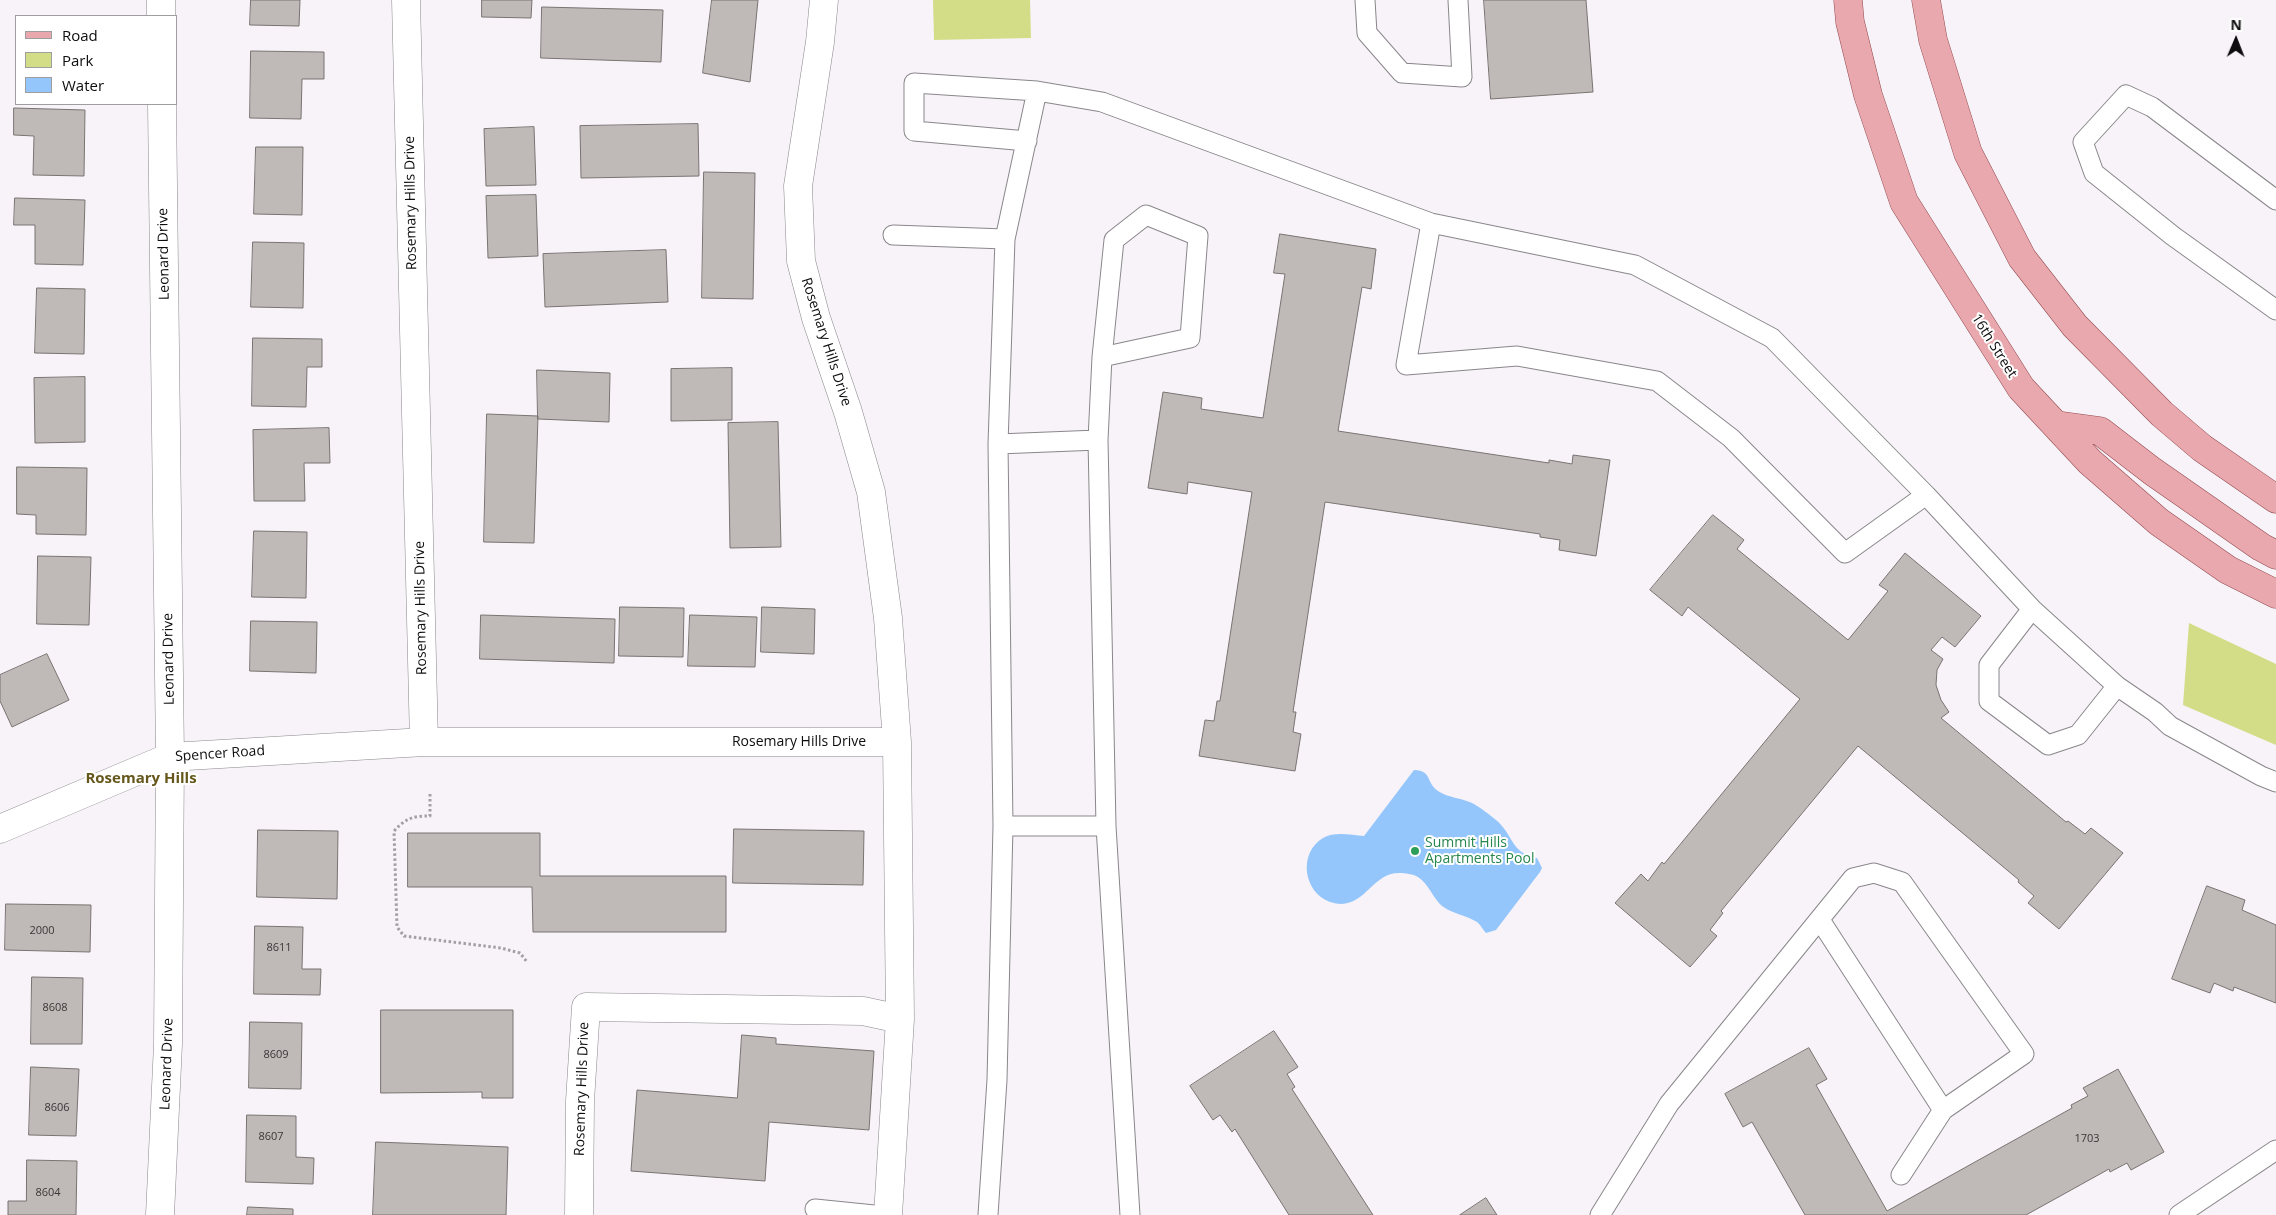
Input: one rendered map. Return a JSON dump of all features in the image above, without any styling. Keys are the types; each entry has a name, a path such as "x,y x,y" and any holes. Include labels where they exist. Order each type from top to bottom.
{"main road":[{"name":"16th Street","path":"1848,0 1850,22 1868,95 1904,202 2021,388 2090,462 2159,522 2228,570 2276,594"},
{"path":"1926,0 1933,40 1968,153 2022,258 2076,326 2162,414 2202,448 2276,500"},
{"path":"2056,425 2100,431 2176,488 2260,547 2276,555"}],"street":[{"path":"161,0 161,15"},
{"name":"Rosemary Hills Drive","path":"406,0 424,742 897,742"},
{"name":"Rosemary Hills Drive","path":"824,0 820,42 798,186 801,261 816,318 848,412 872,492 888,618 897,742 900,1019 888,1215"},
{"name":"Leonard Drive","path":"160,1215 168,1044 170,757 162,105"},
{"name":"Spencer Road","path":"0,828 170,757 424,742"},
{"name":"Rosemary Hills Drive","path":"579,1215 580,1101 586,1007 863,1011 900,1019"}],"lane":[{"path":"1365,0 1367,33 1402,73 1462,77 1458,0"},
{"path":"1027,141 914,131 914,83 1037,91 1102,102 1431,223 1634,265 1772,338 1926,495 2032,609 2117,686 2155,712 2170,726 2261,776 2276,782"},
{"path":"988,1215 997,1080 1003,826 998,444 1005,239 1037,91"},
{"path":"2276,200 2152,107 2126,95 2083,142 2094,173 2173,236 2276,310"},
{"path":"1102,357 1190,338 1198,236 1146,215 1114,240 1102,357 1098,440 1106,826 1130,1215"},
{"path":"1431,223 1406,365 1517,356 1657,381 1731,438 1845,552 1926,495"},
{"path":"893,235 1005,239"},
{"path":"998,444 1098,440"},
{"path":"2032,609 1989,665 1989,701 2048,745 2078,735 2117,686"},
{"path":"1003,826 1106,826"},
{"path":"1600,1215 1669,1104 1853,878 1874,873 1902,882 2024,1054 1943,1110 1901,1175"},
{"path":"1820,920 1943,1110"},
{"path":"2179,1215 2276,1150"},
{"path":"815,1209 874,1215"}],"path":[{"path":"430,794 430,816 418,816 404,820 394,831 397,927 404,936 501,948 520,953 527,962"}],"green space":[{"path":"933,0 1030,0 1031,38 934,40"},
{"path":"2189,623 2276,664 2276,745 2183,705"}],"water":[{"name":"Summit Hills Apartments Pool","path":"1414,770 1424,772 1438,791 1474,804 1502,826 1517,848 1528,856 1537,858 1542,868 1540,872 1496,930 1486,933 1477,922 1442,906 1422,880 1411,874 1399,873 1389,875 1381,879 1359,898 1342,904 1330,902 1321,897 1309,881 1307,862 1315,845 1323,838 1333,835 1364,836"}],"building":[{"path":"251,0 300,0 299,26 250,25"},
{"path":"482,0 532,0 531,18 482,17"},
{"path":"712,0 758,0 750,82 703,73"},
{"path":"1484,0 1586,0 1593,92 1491,99"},
{"path":"542,7 663,10 661,62 541,58"},
{"path":"251,51 324,52 324,79 302,79 301,119 250,118"},
{"path":"14,108 85,110 84,176 33,175 34,136 14,135"},
{"path":"698,124 699,176 581,178 580,126"},
{"path":"534,127 536,185 486,186 484,129"},
{"path":"256,147 303,147 302,215 254,214"},
{"path":"704,172 755,173 753,299 702,298"},
{"path":"536,195 538,256 488,258 486,196"},
{"path":"15,198 85,200 83,265 35,264 35,225 14,225"},
{"path":"1280,234 1376,249 1371,289 1362,287 1338,431 1549,463 1549,460 1572,464 1573,455 1610,460 1596,556 1559,550 1560,540 1540,537 1540,534 1325,502 1293,712 1296,712 1293,732 1301,734 1295,771 1199,756 1205,720 1214,721 1217,701 1220,701 1252,492 1188,482 1187,494 1148,488 1163,392 1202,398 1201,409 1263,418 1285,274 1274,273"},
{"path":"253,242 304,243 303,308 251,307"},
{"path":"666,250 668,302 545,307 543,254"},
{"path":"37,288 85,289 84,354 35,353"},
{"path":"253,338 322,339 322,367 307,367 306,407 252,406"},
{"path":"732,368 732,420 671,421 671,369"},
{"path":"537,370 610,373 609,422 538,419"},
{"path":"85,377 85,442 35,443 34,378"},
{"path":"487,414 538,416 534,543 484,542"},
{"path":"778,422 781,547 730,548 728,423"},
{"path":"329,428 330,463 304,463 305,501 254,501 253,430"},
{"path":"17,467 87,468 86,535 36,534 36,515 17,514"},
{"path":"1713,515 1744,540 1737,549 1848,640 1888,591 1879,585 1905,553 1981,616 1955,647 1942,637 1931,650 1943,659 1937,670 1936,685 1941,700 1949,712 1941,718 2066,822 2068,821 2085,834 2091,828 2123,853 2059,929 2028,903 2034,896 2018,882 2019,880 1858,746 1721,911 1723,913 1710,930 1717,936 1690,967 1615,903 1641,874 1648,881 1662,862 1664,864 1800,699 1688,607 1682,616 1650,590"},
{"path":"254,531 307,532 306,598 252,597"},
{"path":"38,556 91,557 89,625 37,624"},
{"path":"620,607 684,608 683,657 619,656"},
{"path":"762,607 815,609 814,654 761,652"},
{"path":"481,615 615,619 614,663 480,659"},
{"path":"690,615 757,617 755,667 688,666"},
{"path":"251,621 317,622 316,673 250,671"},
{"path":"47,654 69,700 12,727 0,701 0,675"},
{"path":"734,829 864,831 863,885 733,883"},
{"path":"258,830 338,831 337,899 257,897"},
{"path":"408,833 540,833 540,876 726,876 726,932 533,932 532,887 408,887"},
{"path":"2207,886 2245,900 2242,910 2276,925 2276,1003 2234,987 2233,991 2214,983 2210,993 2172,979"},
{"path":"6,904 91,905 90,952 5,950"},
{"path":"255,926 303,927 302,969 321,969 320,995 254,994"},
{"path":"32,977 83,978 82,1044 31,1044"},
{"path":"381,1010 513,1010 513,1098 482,1098 482,1092 381,1093"},
{"path":"250,1022 302,1023 301,1089 249,1088"},
{"path":"1274,1031 1298,1067 1287,1074 1295,1087 1292,1089 1373,1215 1289,1215 1235,1129 1232,1132 1220,1115 1213,1120 1190,1086"},
{"path":"742,1035 776,1038 776,1044 874,1051 869,1130 769,1122 765,1181 631,1171 637,1090 737,1098"},
{"path":"1809,1048 1827,1079 1816,1085 1887,1211 2072,1108 2071,1105 2088,1096 2083,1088 2118,1069 2164,1152 2131,1170 2127,1163 2110,1172 2109,1169 2026,1215 1805,1215 1752,1122 1743,1127 1725,1094"},
{"path":"31,1067 79,1069 76,1136 29,1135"},
{"path":"247,1115 296,1116 296,1157 314,1158 313,1184 246,1182"},
{"path":"376,1142 508,1147 506,1215 373,1215"},
{"path":"27,1160 77,1161 76,1215 8,1215 8,1201 26,1201"},
{"path":"1486,1198 1497,1215 1460,1215"},
{"path":"248,1207 293,1209 293,1215 247,1215"}],"place":[{"name":"Summit Hills Apartments Pool","path":"1415,851"}],"district":[{"name":"Rosemary Hills","path":"141,779"}]}
